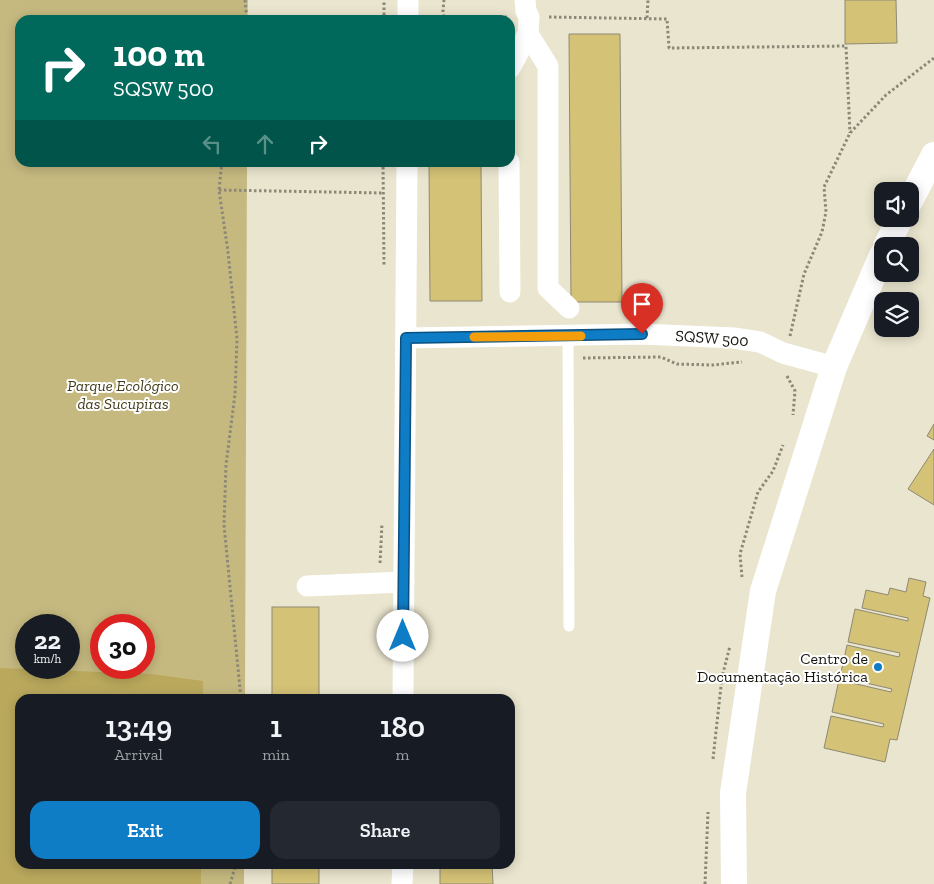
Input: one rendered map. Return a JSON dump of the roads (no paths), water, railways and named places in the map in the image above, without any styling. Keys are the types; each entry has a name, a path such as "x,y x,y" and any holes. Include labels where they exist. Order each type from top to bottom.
{"street":[{"path":"408,0 408,15"},
{"path":"515,54 528,17"},
{"path":"528,17 548,66 548,288 569,308"},
{"path":"919,184 934,156"},
{"path":"403,694 407,167"},
{"path":"509,167 510,292"},
{"path":"734,884 733,794 763,591 834,367 874,274"},
{"name":"SQSW 500","path":"406,338 642,334 734,338 760,342 783,353 834,367"},
{"path":"307,586 404,582"},
{"path":"402,869 402,884"}],"lane":[{"path":"568,336 570,626"}],"place":[{"name":"Centro de Documentação Histórica","path":"878,667"}],"park label":[{"name":"Parque Ecológico das Sucupiras","path":"123,394"}]}
